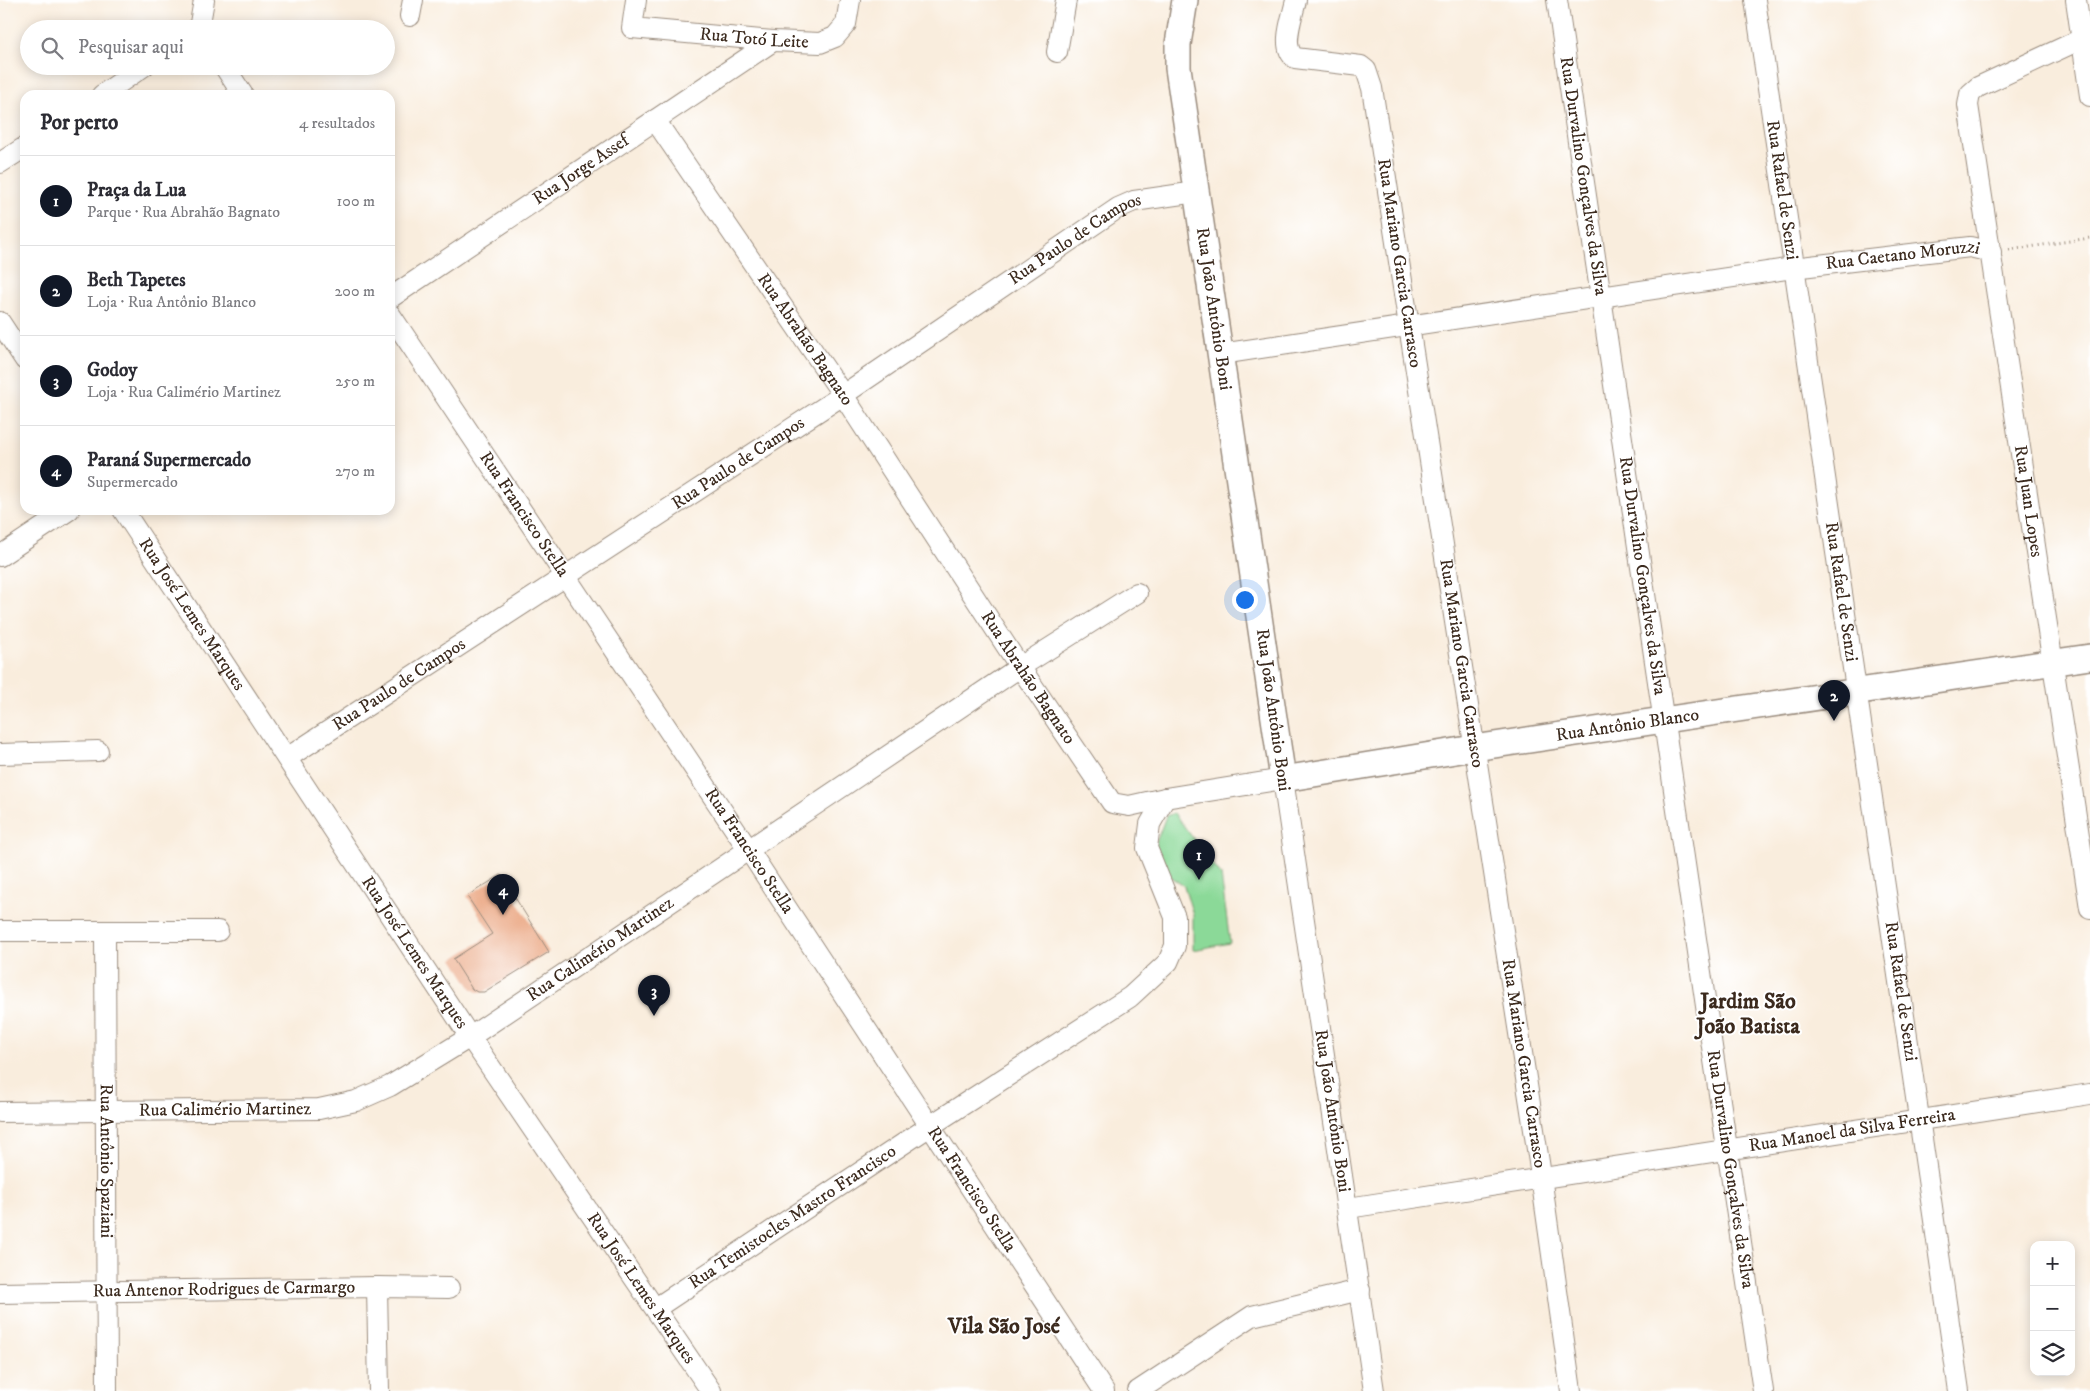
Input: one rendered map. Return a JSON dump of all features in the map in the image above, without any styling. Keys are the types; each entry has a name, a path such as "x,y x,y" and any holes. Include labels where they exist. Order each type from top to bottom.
{"street":[{"path":"201,20 204,0"},
{"name":"Rua Totó Leite","path":"636,0 632,28 773,41 820,43 835,37 846,24 850,0"},
{"path":"1057,52 1066,0"},
{"name":"Rua João Antônio Boni","path":"1185,0 1178,44 1178,68 1374,1391"},
{"name":"Rua Mariano Garcia Carrasco","path":"1296,0 1288,46 1291,55 1295,58 1361,66 1369,76 1410,326 1541,1178 1571,1391"},
{"name":"Rua Durvalino Gonçalves da Silva","path":"1557,0 1763,1391"},
{"name":"Rua Rafael de Senzi","path":"1756,0 1793,268 1921,1120 1959,1391"},
{"path":"2076,0 2085,37 2090,96"},
{"name":"Rua Juan Lopes","path":"2085,37 1978,87 1970,94 1968,105 2090,908"},
{"name":"Rua Jorge Assef","path":"395,295 773,41"},
{"path":"109,90 131,75"},
{"path":"230,75 240,90"},
{"name":"Rua Abrahão Bagnato","path":"655,120 843,395 1020,667 1112,802 1129,806 1165,798"},
{"path":"0,163 20,149"},
{"name":"Rua Paulo de Campos","path":"287,758 843,395 1118,208 1134,201 1196,192"},
{"name":"Rua Caetano Moruzzi","path":"1221,354 1793,268 1970,247 1991,252"},
{"path":"0,322 20,352"},
{"name":"Rua Francisco Stella","path":"395,322 748,849 1104,1391"},
{"path":"0,556 61,515"},
{"name":"Rua José Lemes Marques","path":"126,515 470,1037 656,1308 704,1389"},
{"name":"Rua Calimério Martinez","path":"0,1112 319,1109 356,1100 390,1086 470,1037 1020,667 1137,593"},
{"name":"Rua Antônio Blanco","path":"1165,798 1474,748 2053,664 2090,657"},
{"path":"0,754 98,750"},
{"path":"930,1126 1130,997 1168,962 1175,946 1175,917 1147,848 1150,824 1165,798"},
{"path":"0,931 218,931"},
{"name":"Rua Antônio Spaziani","path":"105,931 107,1391"},
{"name":"Rua Manoel da Silva Ferreira","path":"1348,1208 2090,1094"},
{"name":"Rua Temistocles Mastro Francisco","path":"656,1308 930,1126"},
{"path":"377,1287 379,1391"},
{"name":"Rua Antenor Rodrigues de Carmargo","path":"0,1293 377,1287 448,1288"},
{"path":"1138,1391 1252,1316 1360,1290"}],"path":[{"path":"1991,252 2090,238"}],"green space":[{"path":"1174,813 1221,875 1230,943 1193,950 1193,915 1184,886 1163,872 1155,845 1166,816"}],"building":[{"path":"501,875 549,952 484,992 477,992 472,989 453,959 492,934 467,896"}],"place":[{"name":"Beth Tapetes","path":"1834,721"},
{"name":"Praça da Lua","path":"1199,880"},
{"name":"Paraná Supermercado","path":"503,915"},
{"name":"Godoy","path":"654,1016"}],"district":[{"name":"Jardim São João Batista","path":"1748,1014"},
{"name":"Vila São José","path":"1004,1326"}]}
